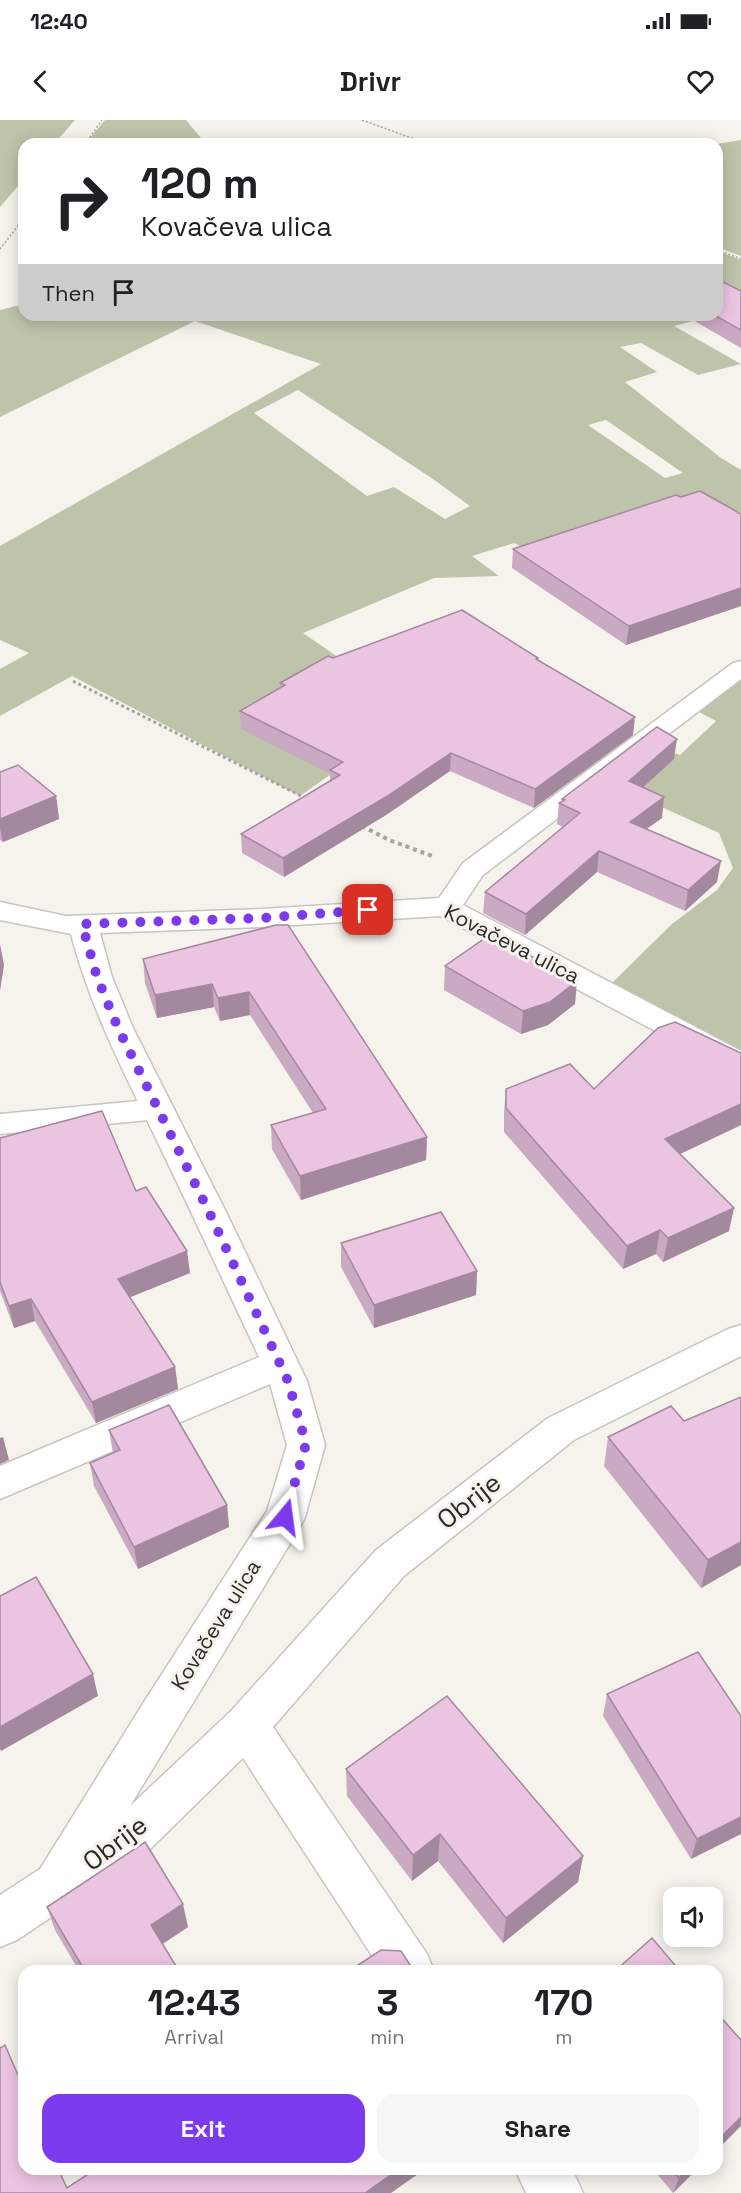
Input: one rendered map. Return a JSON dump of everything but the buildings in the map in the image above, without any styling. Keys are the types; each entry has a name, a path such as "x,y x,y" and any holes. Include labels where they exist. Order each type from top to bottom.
{"street":[{"path":"447,908 473,869 741,668"},
{"name":"Kovačeva ulica","path":"0,911 66,924 82,924 262,918 432,906 447,908 741,1064"},
{"name":"Kovačeva ulica","path":"58,1883 159,1716 285,1517 306,1444 288,1381 118,1028 97,977 82,924"},
{"name":"Obrije","path":"0,1923 128,1839 246,1725 390,1563 561,1430 741,1339"},
{"path":"0,1483 280,1364"},
{"path":"246,1725 406,1965"},
{"path":"545,2175 557,2193"}],"lane":[{"path":"0,1124 159,1109"}],"path":[{"path":"89,138 102,120"},
{"path":"362,120 412,138"},
{"path":"0,249 18,226"},
{"path":"723,252 741,259"},
{"path":"73,681 310,800"},
{"path":"356,822 390,840 473,869"}],"green space":[{"path":"0,120 75,120 59,138 18,138 18,186 0,207"},
{"path":"105,120 186,120 201,138 90,138"},
{"path":"741,140 741,256 723,249 723,143"},
{"path":"723,253 741,260 741,309 723,302"},
{"path":"18,306 18,321 195,321 0,417 0,310"},
{"path":"195,321 693,321 674,326 741,364 698,375 641,343 620,347 657,372 625,382 721,458 741,470 741,512 726,521 544,559 514,543 472,556 499,576 434,578 303,633 425,717 395,729 300,796 72,676 0,716 0,669 29,653 0,640 0,546 321,364","holes":["298,390 470,506 445,519 394,487 367,496 254,413","606,420 683,473 665,478 588,425"]},
{"path":"741,679 741,1054 610,985 672,924 717,890 733,868 719,833 604,781 657,747 680,755 716,721 699,712"}],"route":[{"path":"285,1517 306,1444 288,1381 210,1214 118,1028 97,977 82,924 262,918 368,910"}]}
